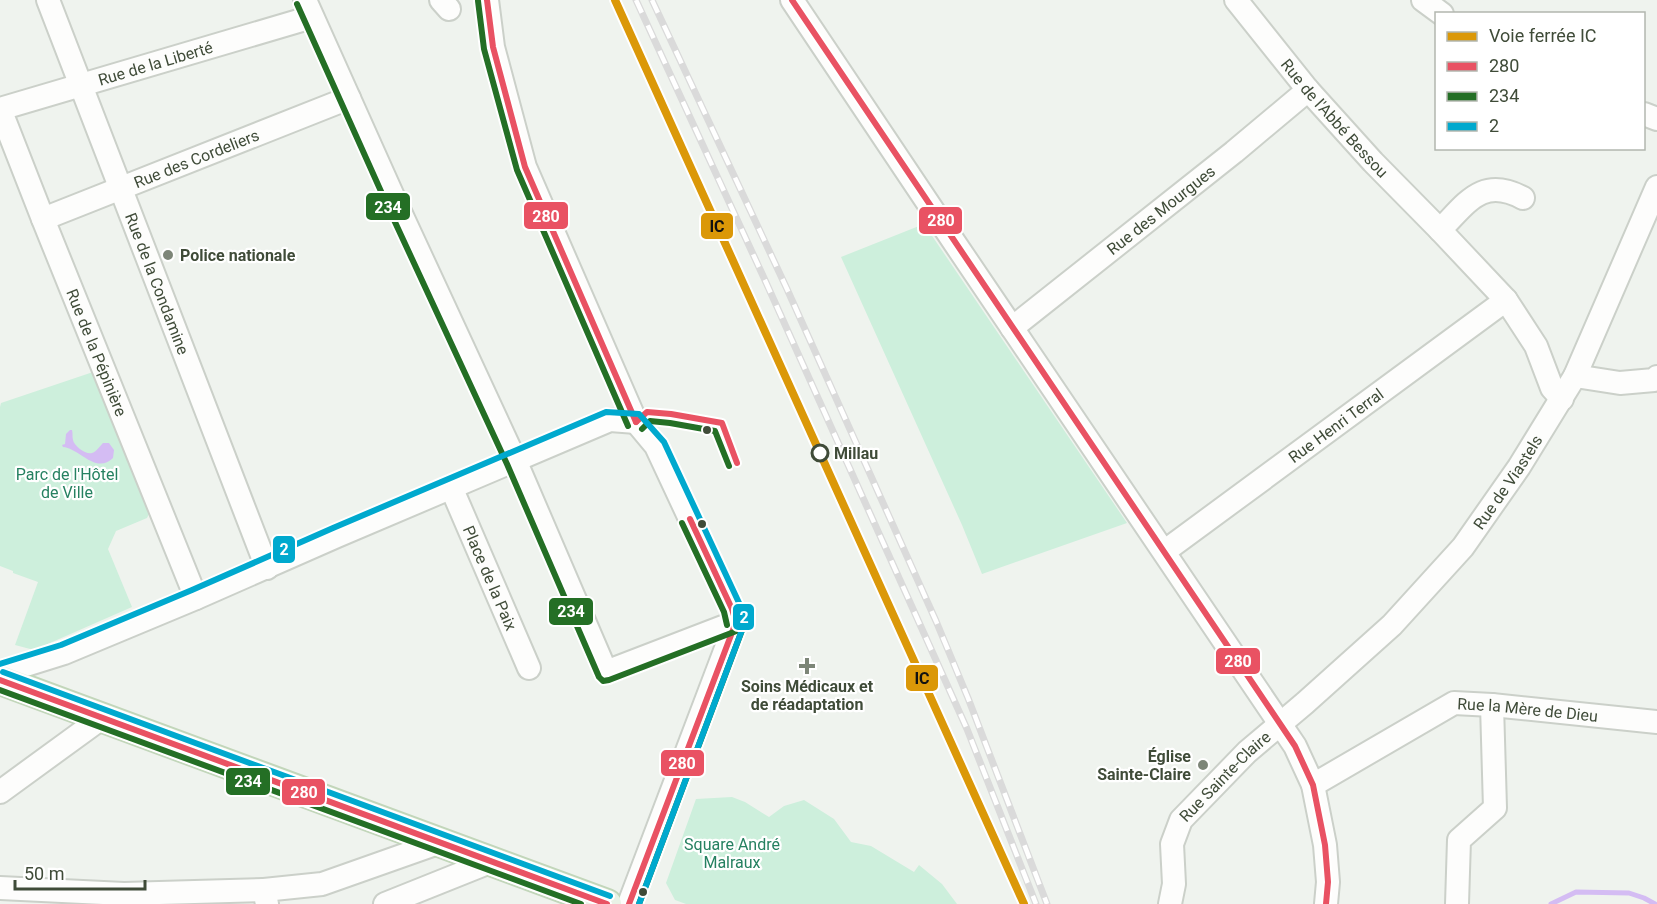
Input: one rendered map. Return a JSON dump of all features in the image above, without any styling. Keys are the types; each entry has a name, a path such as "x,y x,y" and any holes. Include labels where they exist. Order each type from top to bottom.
{"main road":[{"path":"0,680 607,904"}],"street":[{"name":"Rue de la Condamine","path":"48,0 267,568"},
{"path":"487,0 493,46 525,167 636,422 656,446 736,622 630,904"},
{"path":"792,0 1295,746 1313,785 1325,845 1328,882 1326,904"},
{"name":"Rue de l'Abbé Bessou","path":"1236,0 1308,90 1373,162 1506,300 1536,346 1552,388 1562,399"},
{"path":"1423,0 1439,12"},
{"name":"Rue de la Liberté","path":"0,109 82,85 308,8"},
{"path":"308,8 515,460 606,672 736,622"},
{"name":"Rue des Mourgues","path":"1012,328 1234,152 1308,90"},
{"name":"Rue des Cordeliers","path":"43,219 348,98"},
{"name":"Rue de la Pépinière","path":"0,109 196,598"},
{"name":"Rue de Viastels","path":"1281,724 1392,625 1463,547 1519,467 1575,376 1657,187"},
{"path":"1440,230 1472,198 1489,189 1510,191 1523,198"},
{"name":"Rue Henri Terral","path":"1165,552 1506,300"},
{"path":"1575,376 1620,383 1654,380 1657,377"},
{"path":"0,673 64,653 610,420 636,422"},
{"name":"Place de la Paix","path":"451,487 529,668"},
{"path":"41,695 40,677 47,666 64,653"},
{"name":"Rue la Mère de Dieu","path":"1313,785 1454,703 1654,719"},
{"path":"1457,904 1459,840 1495,808 1492,705"},
{"path":"0,792 103,717"},
{"name":"Rue Sainte-Claire","path":"1170,904 1174,884 1172,844 1181,820 1247,752 1281,724"},
{"path":"0,888 265,897 322,884 441,842"},
{"path":"385,904 490,861"}],"green space":[{"path":"924,224 1127,523 982,574 841,257"},
{"name":"Parc de l'Hôtel de Ville","path":"96,371 151,510 147,518 116,531 108,549 132,607 34,650 15,645 38,582 0,566 0,407 1,403"},
{"name":"Square André Malraux","path":"732,797 769,817 784,806 804,800 834,819 851,842 871,846 914,872 919,865 942,884 957,904 686,904 675,900 666,883 696,799"}],"shaded area":[{"path":"72,430 76,445 87,453 92,453 103,443 109,443 114,450 113,458 100,464 63,447 66,434"}],"waterway":[{"path":"1551,904 1576,892 1629,893 1655,904"}],"railway":[{"path":"636,0 967,729 1036,904"},
{"path":"652,0 787,289 936,621 1047,904"}],"rail line":[{"name":"IC","path":"615,0 1024,904"}],"transit line":[{"name":"280","path":"487,0 493,47 525,167 636,422"},
{"name":"280","path":"792,0 1295,746 1313,785 1325,845 1328,882 1326,904"},
{"name":"234","path":"478,1 484,49 517,170 628,426"},
{"name":"234","path":"297,4 507,464 599,677 603,681 609,680 739,630"},
{"name":"2","path":"0,664 61,645 606,412 639,414 664,442 740,605 745,622 639,904"},
{"name":"280","path":"636,422 647,412 722,423 737,463"},
{"name":"234","path":"642,429 650,421 715,431 729,466"},
{"name":"280","path":"690,519 736,622"},
{"name":"234","path":"682,523 724,612 727,625"},
{"name":"280","path":"629,904 736,622"},
{"name":"234","path":"639,904 744,625"},
{"name":"2","path":"3,672 610,896"},
{"name":"280","path":"0,680 607,904"},
{"name":"234","path":"0,690 581,904"}],"place":[{"name":"Police nationale","path":"168,255"},
{"name":"Millau","path":"820,453"},
{"name":"Soins Médicaux et de réadaptation","path":"807,666"},
{"name":"Église Sainte-Claire","path":"1203,765"}]}
